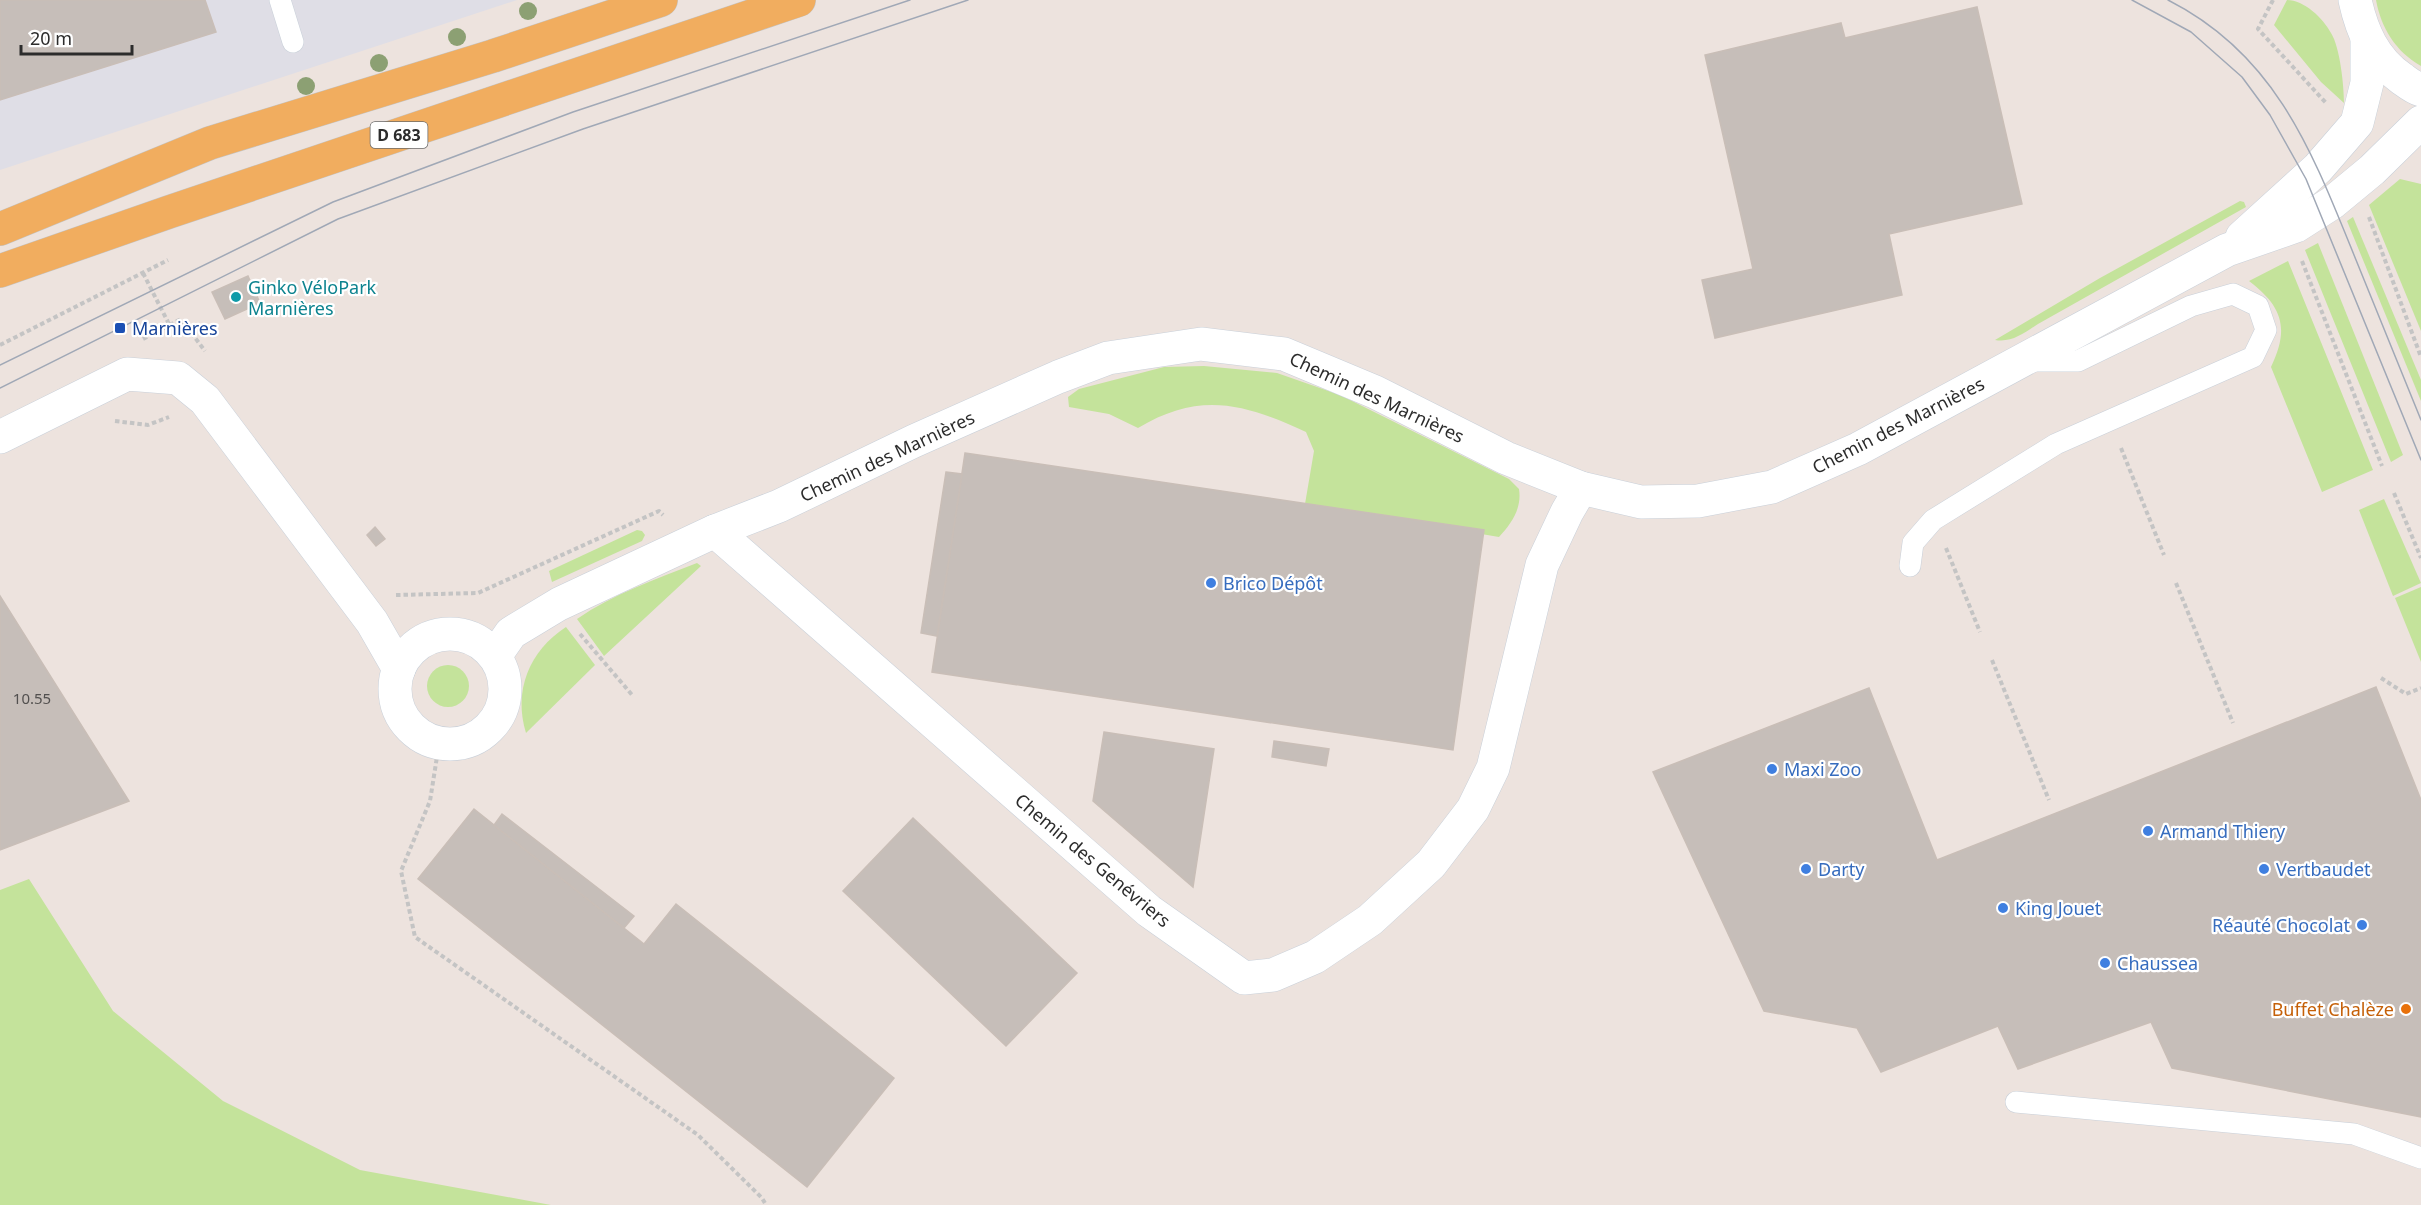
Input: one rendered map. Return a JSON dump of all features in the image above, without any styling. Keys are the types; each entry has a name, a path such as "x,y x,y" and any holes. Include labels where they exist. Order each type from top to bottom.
{"main road":[{"path":"0,229 210,143 493,56 661,0"},
{"name":"D 683","path":"0,271 799,0"}],"street":[{"path":"2332,0 2361,21 2388,69 2421,90"},
{"path":"2227,250 2318,168 2357,123 2367,82 2361,21"},
{"path":"2227,250 2296,226 2332,203 2372,170 2421,122"},
{"name":"Chemin des Marnières","path":"495,656 511,633 559,604 702,537 780,506 914,441 1108,358 1200,344 1284,354 1375,392 1506,458 1581,488 1641,502 1698,501 1772,487 1858,449 2227,250"},
{"path":"0,436 127,374 178,378 205,400 372,622 399,669"},
{"name":"Chemin des Genévriers","path":"702,537 1149,911 1244,978 1273,975 1315,957 1370,920 1431,864 1473,809 1493,768 1542,566 1581,488"},
{"path":"445,634 473,638 495,656 503,670 506,687 504,703 498,719 472,740 456,744 440,744 424,738 411,729 401,716 396,700 395,685 399,669 407,655 418,644 431,637 445,634"}],"lane":[{"path":"280,0 293,42"},
{"path":"1910,566 1913,543 1933,520 2056,444 2253,357 2266,330 2258,306 2233,294 2191,306 2078,361 2023,361"},
{"path":"2016,1102 2354,1134 2421,1158"}],"path":[{"path":"2273,0 2259,29 2323,102 2331,107"},
{"path":"2367,210 2421,357"},
{"path":"2300,257 2382,466"},
{"path":"0,345 168,260"},
{"path":"143,273 170,326 181,319 208,356"},
{"path":"2119,442 2164,555"},
{"path":"2394,493 2421,558"},
{"path":"394,595 478,593 659,511 702,537"},
{"path":"1943,542 1980,632"},
{"path":"2176,583 2233,723"},
{"path":"579,633 633,696"},
{"path":"1992,660 2049,800"},
{"path":"2381,678 2406,693 2421,688"},
{"path":"440,744 430,801 401,871 415,937 698,1135 762,1198 765,1205"}],"shaded area":[{"path":"0,0 517,0 0,170"}],"green space":[{"path":"2287,0 2306,6 2331,33 2339,57 2344,103 2321,82 2274,25"},
{"path":"2376,0 2421,0 2421,66 2404,54 2391,38 2378,10"},
{"path":"2400,179 2421,184 2421,331 2369,205"},
{"path":"2240,201 2244,202 2246,207 2023,334 2012,339 1995,340 2100,278"},
{"path":"2353,217 2421,380 2421,401 2347,221"},
{"path":"2318,243 2403,455 2391,462 2305,250"},
{"path":"2288,261 2373,470 2322,492 2271,367 2280,341 2280,319 2269,300 2249,281"},
{"path":"1204,366 1277,373 1340,395 1509,479 1519,489 1519,503 1515,515 1499,537 1305,504 1314,451 1306,432 1242,408 1202,405 1181,409 1160,416 1138,428 1109,414 1069,407 1068,397 1079,389 1164,367"},
{"path":"2384,499 2421,583 2393,596 2359,510"},
{"path":"637,530 642,531 645,535 642,541 552,582 549,571"},
{"path":"697,563 701,566 604,656 577,619 620,595"},
{"path":"2421,587 2421,662 2395,598"},
{"path":"566,627 595,665 526,733 522,717 522,702 527,673 542,648"},
{"path":"448,665 463,671 469,686 463,701 448,707 433,701 427,686 433,671"},
{"path":"29,879 113,1011 223,1101 360,1170 551,1205 0,1205 0,890"}],"building":[{"path":"0,0 205,0 216,32 0,100"},
{"path":"1977,7 2022,204 1889,234 1902,295 1715,338 1702,280 1753,269 1705,55 1841,23 1845,38"},
{"name":"Ginko VéloPark Marnières","path":"248,276 260,303 225,319 212,292"},
{"name":"Brico Dépôt","path":"965,453 1484,530 1453,750 932,672"},
{"path":"946,472 962,474 937,636 921,633"},
{"path":"375,527 385,539 376,546 367,535"},
{"path":"0,596 129,801 0,850"},
{"path":"2376,687 2421,800 2421,1117 2172,1068 2151,1022 2018,1069 1998,1026 1881,1072 1857,1028 1764,1011 1653,772 1869,688 1937,860"},
{"path":"1104,732 1214,749 1193,887 1093,801"},
{"path":"1274,741 1329,749 1326,766 1272,757"},
{"path":"474,809 644,944 676,904 894,1078 807,1187 418,879"},
{"path":"502,814 634,916 624,928 494,825"},
{"path":"913,818 1077,973 1006,1046 843,891"}],"tram line":[{"path":"0,365 333,202 573,112 910,0"},
{"path":"0,388 338,219 583,129 968,0"},
{"path":"2132,0 2191,32 2242,77 2270,115 2306,179 2421,460"},
{"path":"2168,0 2205,22 2236,48 2263,76 2285,108 2322,178 2421,420"}],"place":[{"name":"Ginko VéloPark Marnières","path":"236,297"},
{"name":"Marnières","path":"120,328"},
{"name":"Brico Dépôt","path":"1211,583"},
{"name":"Maxi Zoo","path":"1772,769"},
{"name":"Armand Thiery","path":"2148,831"},
{"name":"Darty","path":"1806,869"},
{"name":"Vertbaudet","path":"2264,869"},
{"name":"King Jouet","path":"2003,908"},
{"name":"Réauté Chocolat","path":"2362,925"},
{"name":"Chaussea","path":"2105,963"},
{"name":"Buffet Chalèze","path":"2406,1009"}]}
